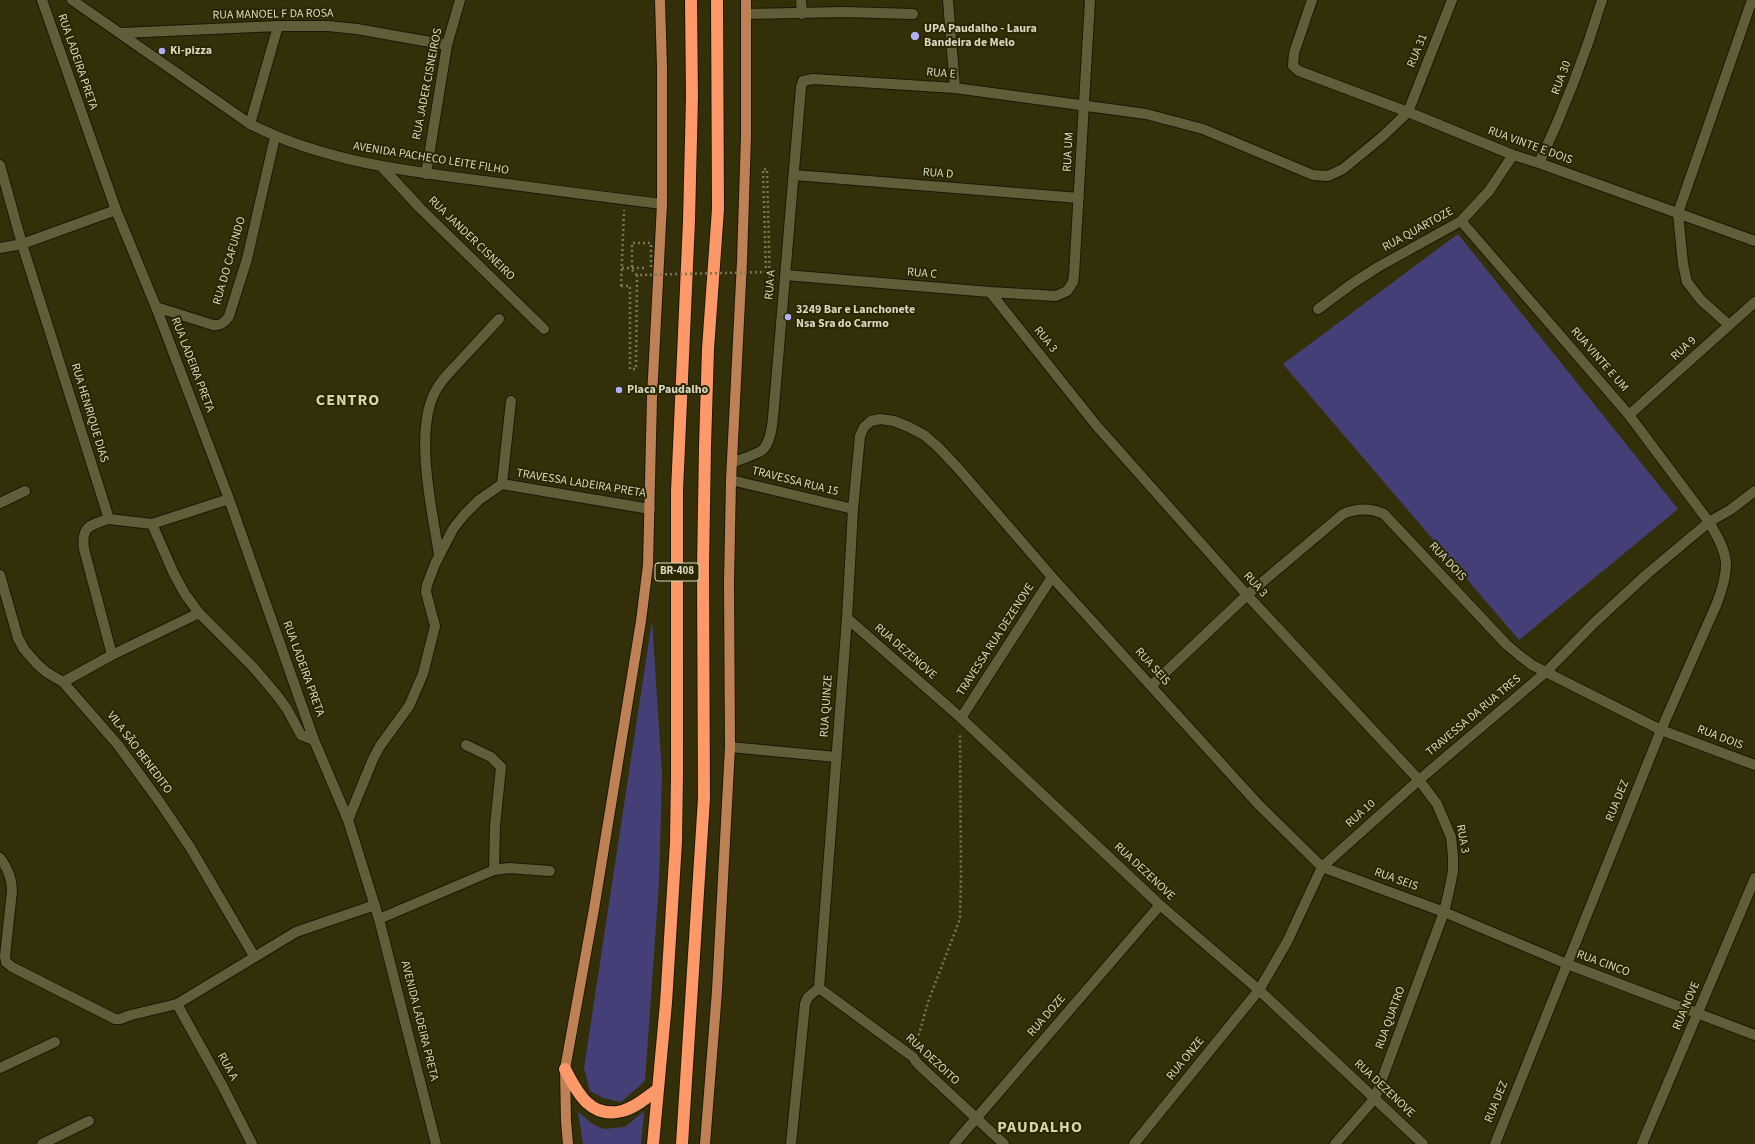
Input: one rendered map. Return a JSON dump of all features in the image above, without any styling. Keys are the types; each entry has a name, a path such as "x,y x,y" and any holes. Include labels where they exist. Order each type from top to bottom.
{"highway":[{"name":"BR-408","path":"653,1144 666,1003 676,842 677,491 689,206 692,97 691,0"},
{"name":"BR-408","path":"682,1144 704,798 703,567 708,349 718,209 717,0"},
{"path":"565,1069 579,1095 589,1104 600,1110 612,1112 623,1111 657,1090"}],"main road":[{"path":"568,1144 565,1069 594,910 641,621 648,565 652,397 662,204 662,68 660,0"},
{"path":"705,1144 717,991 730,747 729,582 731,480 742,261 746,144 746,0"}],"street":[{"name":"RUA LADEIRA PRETA","path":"42,0 116,210 156,306 229,499 314,740 348,820"},
{"name":"AVENIDA PACHECO LEITE FILHO","path":"72,0 122,33 250,124 275,137 315,150 382,167 662,204"},
{"name":"RUA JADER CISNEIROS","path":"426,174 447,45 460,0"},
{"path":"802,0 802,14"},
{"path":"948,0 955,88"},
{"name":"RUA UM","path":"1056,296 1067,291 1073,282 1090,0"},
{"name":"RUA VINTE E DOIS","path":"1312,0 1294,53 1294,66 1299,71 1408,112 1513,155 1755,241"},
{"name":"RUA 31","path":"1408,112 1452,0"},
{"name":"RUA 30","path":"1539,163 1572,88 1589,43 1602,0"},
{"path":"1729,325 1701,300 1687,282 1683,264 1678,213 1752,0"},
{"path":"746,14 844,12 913,14"},
{"path":"250,124 278,26"},
{"name":"RUA MANOEL F DA ROSA","path":"122,33 278,26 328,26 356,29 447,45"},
{"name":"RUA E","path":"800,87 803,81 813,79 955,88 1084,107 1146,114 1176,121 1230,139 1313,174 1328,176 1343,169 1408,112"},
{"name":"RUA A","path":"732,463 760,452 765,447 770,435 775,395 794,176 800,87"},
{"name":"RUA DO CAFUNDO","path":"156,306 213,325 218,325 225,321 247,259 275,137"},
{"name":"RUA QUARTOZE","path":"1318,309 1353,283 1378,267 1461,221 1489,191 1513,155"},
{"name":"RUA HENRIQUE DIAS","path":"0,165 22,244 109,519"},
{"name":"RUA JANDER CISNEIRO","path":"382,167 420,208 544,329"},
{"name":"RUA D","path":"794,176 1079,198"},
{"path":"0,248 22,244 116,210"},
{"name":"RUA VINTE E UM","path":"1461,221 1630,415 1708,522"},
{"name":"RUA C","path":"785,275 1056,296"},
{"name":"RUA 3","path":"990,292 1096,425 1246,595 1418,780 1437,804 1451,836 1453,856 1453,871 1444,912"},
{"name":"RUA 9","path":"1630,415 1755,302"},
{"path":"439,554 428,488 426,463 426,434 430,406 435,392 444,379 499,319"},
{"path":"502,484 510,401"},
{"name":"RUA SEIS","path":"864,427 871,421 880,418 894,421 924,435 958,467 1052,577 1258,804 1322,867 1444,912"},
{"name":"RUA QUINZE","path":"819,988 847,618 853,509 860,436 864,427"},
{"name":"TRAVESSA RUA 15","path":"731,480 853,509"},
{"name":"TRAVESSA LADEIRA PRETA","path":"348,820 373,759 380,746 409,706 423,674 435,626 427,597 427,585 439,554 453,529 464,515 479,500 502,484 650,509"},
{"path":"1708,522 1736,506 1755,491"},
{"path":"0,502 25,492"},
{"path":"112,655 84,549 82,537 87,529 91,525 109,519 152,524 229,499"},
{"name":"RUA DOIS","path":"1151,686 1246,595 1343,514 1359,509 1377,511 1384,514 1518,655 1546,672 1661,730 1755,765"},
{"name":"TRAVESSA DA RUA TRES","path":"1418,780 1546,672 1594,623 1708,522"},
{"name":"RUA DEZ","path":"1495,1144 1661,730 1717,603 1726,575 1727,564 1725,552 1708,522"},
{"path":"152,524 174,574 199,613 253,667 276,694 287,709 301,735 314,740"},
{"name":"VILA SÃO BENEDITO","path":"0,575 18,638 24,649 46,672 63,682 118,745 159,801 190,847 254,956"},
{"name":"TRAVESSA RUA DEZENOVE","path":"961,718 1052,577"},
{"path":"63,682 112,655 199,613"},
{"name":"RUA DEZENOVE","path":"847,618 961,718 1160,905 1259,990 1423,1144"},
{"path":"466,745 491,757 501,767 495,826 494,870"},
{"path":"730,747 836,757"},
{"name":"RUA 10","path":"1322,867 1418,780"},
{"path":"0,858 6,865 9,873 12,891 2,958 12,967 115,1019 120,1019 177,1004 254,956 296,932 375,905 348,820"},
{"path":"1259,990 1287,942 1322,867"},
{"path":"379,920 494,870 509,868 550,871"},
{"name":"RUA NOVE","path":"1642,1144 1699,1014 1755,878"},
{"name":"AVENIDA LADEIRA PRETA","path":"375,905 436,1144"},
{"name":"RUA DOZE","path":"954,1144 1160,905"},
{"name":"RUA CINCO","path":"1444,912 1567,964 1755,1035"},
{"name":"RUA QUATRO","path":"1334,1144 1375,1098 1444,912"},
{"path":"791,1144 805,1004 808,997 819,988"},
{"name":"RUA DEZOITO","path":"819,988 913,1057 976,1119 1004,1144"},
{"name":"RUA ONZE","path":"1134,1144 1259,990"},
{"name":"RUA A","path":"177,1004 222,1085 252,1144"},
{"path":"0,1068 55,1042"},
{"path":"42,1144 89,1121"}],"path":[{"path":"637,275 766,272 763,169 767,169 770,288"},
{"path":"622,268 651,268 651,243 632,243 632,270 637,275 636,370 630,369 630,286 621,286 625,199"},
{"path":"913,1057 928,1002 960,919 961,718"}],"shaded area":[{"path":"1458,234 1678,509 1519,640 1283,364"},
{"path":"652,621 662,774 659,883 645,1081 621,1102 603,1098 590,1091 584,1068"},
{"path":"644,1111 641,1144 583,1144 578,1112 594,1125 604,1129 625,1127"}],"place":[{"name":"UPA Paudalho - Laura Bandeira de Melo","path":"915,36"},
{"name":"Ki-pizza","path":"162,51"},
{"name":"3249 Bar e Lanchonete Nsa Sra do Carmo","path":"788,317"},
{"name":"Placa Paudalho","path":"619,390"}],"district":[{"name":"CENTRO","path":"348,401"},
{"name":"PAUDALHO","path":"1040,1128"}]}
